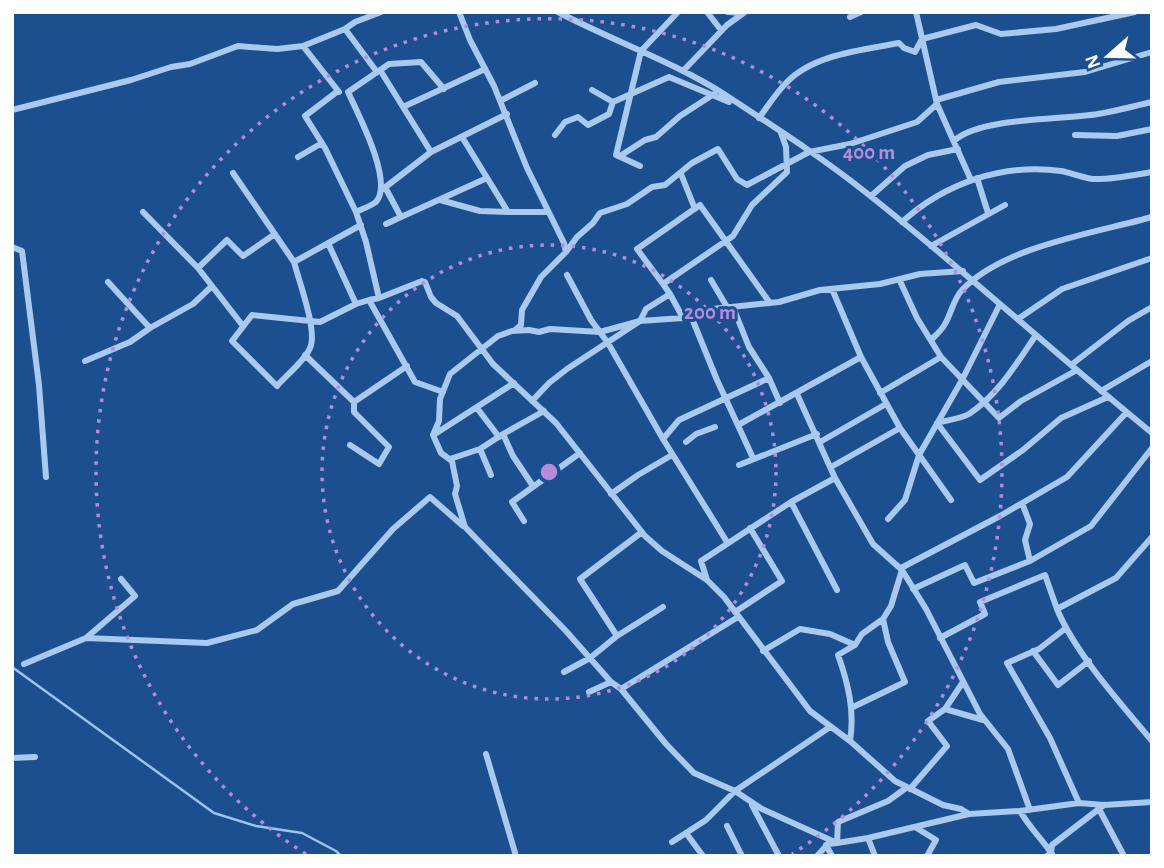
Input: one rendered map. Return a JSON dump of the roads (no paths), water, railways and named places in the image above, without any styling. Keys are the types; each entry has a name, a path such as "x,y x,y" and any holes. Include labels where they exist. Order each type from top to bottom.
{"street":[{"path":"12,110 190,64 238,46 277,49 303,46 381,12"},
{"path":"459,12 507,114 527,168 566,252"},
{"path":"558,12 683,71 809,152 870,196 963,271 1152,433"},
{"path":"640,166 617,155 629,95 641,51 678,12"},
{"path":"707,12 721,30"},
{"path":"728,12 744,13"},
{"path":"850,17 861,12"},
{"path":"916,12 937,102 988,213"},
{"path":"759,118 787,81 813,64 899,43 915,52 922,39 976,25 1001,34 1056,29 1135,12"},
{"path":"683,71 721,30 744,13"},
{"path":"345,29 378,71 431,152"},
{"path":"303,46 338,92"},
{"path":"514,331 521,325 522,310 541,277 600,213 627,204 652,187 665,186 692,163 718,149 737,180 747,185 809,152 850,144 917,121 937,102 999,82 1085,72 1152,52"},
{"path":"379,298 356,212 322,143 305,116 338,92 348,93 389,64 421,62 444,89"},
{"path":"403,107 485,69"},
{"path":"555,135 565,122 578,117 588,125 609,114 612,103 669,77 714,94 750,112"},
{"path":"500,101 534,83"},
{"path":"592,90 612,103"},
{"path":"348,93 377,160 383,189 401,217"},
{"path":"620,156 645,140 656,137 714,94"},
{"path":"954,141 973,131 1018,120 1099,114 1152,102"},
{"path":"356,212 376,201 383,189 431,152 507,114"},
{"path":"1075,135 1117,136 1152,129"},
{"path":"663,284 733,236 752,205 787,172 786,147 781,133"},
{"path":"462,136 508,212"},
{"path":"298,157 322,143"},
{"path":"870,196 905,166 928,155 958,149"},
{"path":"902,222 920,206 974,179 1004,172 1062,171 1094,179 1152,172"},
{"path":"233,173 294,262 309,321 314,337 310,349 277,386 232,341 252,314 309,321 320,322 356,304 425,282 436,303 457,316 508,380 544,411 642,532 662,551 707,580 737,614 810,711 908,789 943,805 961,808 969,814"},
{"path":"681,174 695,209"},
{"path":"386,224 487,178"},
{"path":"440,200 480,211 548,212"},
{"path":"683,318 670,294 637,249 700,205 770,303"},
{"path":"931,246 1005,205"},
{"path":"143,212 198,268 243,326"},
{"path":"931,340 944,327 961,291 991,267 1062,241 1152,218"},
{"path":"294,262 361,225"},
{"path":"198,268 228,240 243,256 275,234"},
{"path":"328,243 356,304"},
{"path":"12,247 22,251 39,385 46,477"},
{"path":"1018,319 1062,289 1152,258"},
{"path":"544,411 480,449 450,458 441,453 433,435 439,421 440,399 450,374 498,336 514,331 540,332 561,329 600,332 640,321 683,318 832,289 963,271"},
{"path":"567,275 726,542"},
{"path":"899,279 917,318 941,357 999,418 1074,367 1128,321 1152,307"},
{"path":"710,280 730,307 780,403"},
{"path":"108,282 150,328"},
{"path":"85,362 130,342 193,304 212,286"},
{"path":"832,289 861,357 886,404 951,500"},
{"path":"532,401 567,369 640,321 646,309 670,294"},
{"path":"369,300 415,382 443,391"},
{"path":"888,519 905,500 919,455 962,380 1000,304"},
{"path":"691,316 753,458"},
{"path":"937,423 967,415 983,402 1001,385 1036,335"},
{"path":"305,355 354,402 354,412 389,447 379,464 350,445"},
{"path":"738,425 861,357"},
{"path":"880,393 941,357"},
{"path":"1101,390 1152,361"},
{"path":"354,402 407,366"},
{"path":"663,439 679,420 769,378"},
{"path":"433,435 514,383"},
{"path":"797,394 835,478 873,544 902,569 984,720 1008,749 1030,810"},
{"path":"937,423 980,480 1023,450 1060,418 1108,397"},
{"path":"820,442 886,404"},
{"path":"477,408 501,435 533,486"},
{"path":"850,741 852,727 849,686 838,655 855,645 862,634 883,619 891,606 902,569 1067,477 1126,413"},
{"path":"1144,427 1152,422"},
{"path":"686,442 715,427"},
{"path":"831,467 900,428"},
{"path":"739,465 817,434"},
{"path":"914,589 965,565 974,583 1030,561 1091,526 1152,447"},
{"path":"480,449 491,475"},
{"path":"524,521 512,502 580,453"},
{"path":"611,494 672,454"},
{"path":"450,458 457,486 455,494 464,527"},
{"path":"707,580 701,561 726,542 835,478"},
{"path":"86,638 207,643 257,630 293,604 338,591 393,528 430,498 464,527 611,682 621,689 685,766 694,773 735,791 762,809 836,843"},
{"path":"791,502 837,590"},
{"path":"1022,503 1030,524 1025,540 1030,561"},
{"path":"621,689 737,614 782,580 750,528"},
{"path":"617,636 580,579 642,532"},
{"path":"1056,609 1116,578 1152,537"},
{"path":"940,638 985,614 980,602 1045,575 1056,609 1066,628 1115,697 1152,741"},
{"path":"24,664 86,638 135,596 121,579"},
{"path":"564,672 590,658 617,636 663,607"},
{"path":"851,708 905,682 888,642 883,619"},
{"path":"1066,628 1051,641 1007,663 1050,738 1079,803"},
{"path":"764,651 800,629 830,634 855,645"},
{"path":"1033,651 1059,685 1089,662"},
{"path":"589,692 611,682"},
{"path":"836,843 838,822 888,801 908,789 947,746 928,720 945,709 963,682"},
{"path":"945,709 984,720"},
{"path":"672,842 706,820 735,791 830,727"},
{"path":"486,754 516,856"},
{"path":"12,758 35,757"},
{"path":"748,800 756,809 779,856"},
{"path":"817,856 827,845 969,814 1079,803 1101,807 1152,802"},
{"path":"1050,855 1052,845 1101,807"},
{"path":"1101,807 1124,856"},
{"path":"1020,811 1028,826 1040,836 1050,855"},
{"path":"727,826 742,856"},
{"path":"915,827 936,840 927,856"},
{"path":"686,833 703,856"},
{"path":"868,838 875,856"},
{"path":"827,845 832,856"}],"waterway":[{"path":"12,667 214,813 256,826 302,833 341,856"}]}
